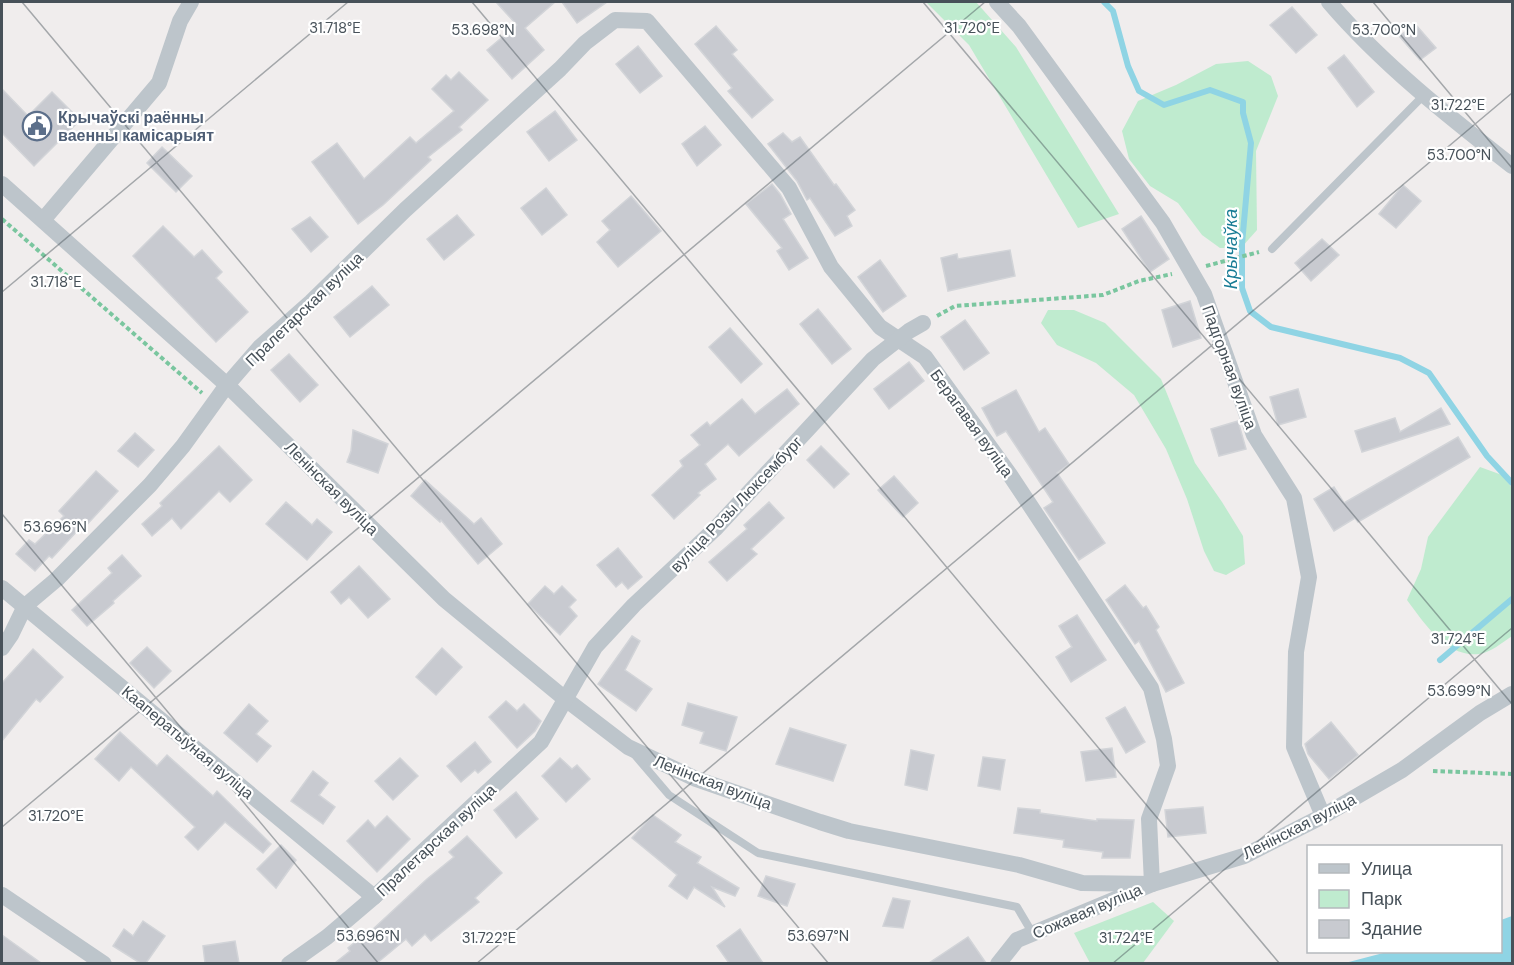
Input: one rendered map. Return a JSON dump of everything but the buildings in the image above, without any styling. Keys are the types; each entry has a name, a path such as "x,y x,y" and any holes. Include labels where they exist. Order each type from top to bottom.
{"street":[{"path":"43,220 159,83 180,21 191,2"},
{"name":"Падгорная вуліца","path":"997,2 1019,26 1163,224 1204,294 1254,435 1294,498 1309,577 1296,652 1294,747 1323,816"},
{"path":"1329,2 1388,63 1512,166"},
{"name":"Пралетарская вуліца","path":"2,648 25,606 57,579 150,485 183,446 227,384 260,347 311,302 405,210 560,69 585,43 615,20 646,21"},
{"name":"Берагавая вуліца","path":"646,21 789,188 831,267 880,327 925,357 1010,475 1151,688 1164,739 1168,766 1149,819 1152,884"},
{"name":"Ленінская вуліца","path":"2,184 227,384 444,599 564,698 628,747 696,779 849,831 1019,865 1082,883 1152,884 1244,856 1323,816 1402,770 1480,713 1512,694"},
{"name":"вуліца Розы Люксембург","path":"564,698 595,647 634,605 715,529 873,360 923,323"},
{"name":"Кааператыўная вуліца","path":"2,588 374,897"},
{"name":"Пралетарская вуліца","path":"289,963 327,937 374,897 541,742 564,698"},
{"name":"Сожавая вуліца","path":"998,963 1017,940 1152,884"},
{"path":"2,895 104,963"}],"lane":[{"path":"1272,249 1424,95"},
{"path":"628,747 669,795 758,853 1017,907 1033,934"}],"path":[{"path":"2,219 214,404"},
{"path":"1216,262 1272,249"},
{"path":"923,323 955,306 1103,295 1139,281 1190,270"},
{"path":"1402,770 1512,774"}],"green space":[{"path":"926,2 976,2 1016,47 1119,214 1078,228 969,45"},
{"path":"1248,61 1271,76 1278,96 1256,151 1257,230 1241,248 1220,248 1202,235 1178,203 1150,186 1129,159 1122,131 1138,101 1176,85 1216,64"},
{"path":"1048,310 1074,310 1105,323 1161,379 1195,463 1243,536 1245,564 1226,575 1214,571 1204,551 1187,499 1166,449 1134,395 1096,363 1057,345 1041,323"},
{"path":"1480,467 1502,475 1512,488 1512,636 1488,652 1467,654 1447,645 1437,637 1407,600 1421,569 1428,537"},
{"path":"1153,902 1174,921 1143,963 1090,963 1074,933"}],"water":[{"path":"1512,916 1512,963 1345,963 1383,953 1502,953 1502,920"}],"waterway":[{"name":"Крычаўка","path":"1104,2 1113,11 1128,66 1139,91 1164,105 1210,90 1243,102 1243,113 1251,143 1242,244 1242,288 1250,311 1271,327 1400,358 1429,373 1487,456 1512,483"},
{"path":"1440,660 1512,599"}],"place":[{"name":"Крычаўскі раённы ваенны камісарыят","path":"37,126"}]}
